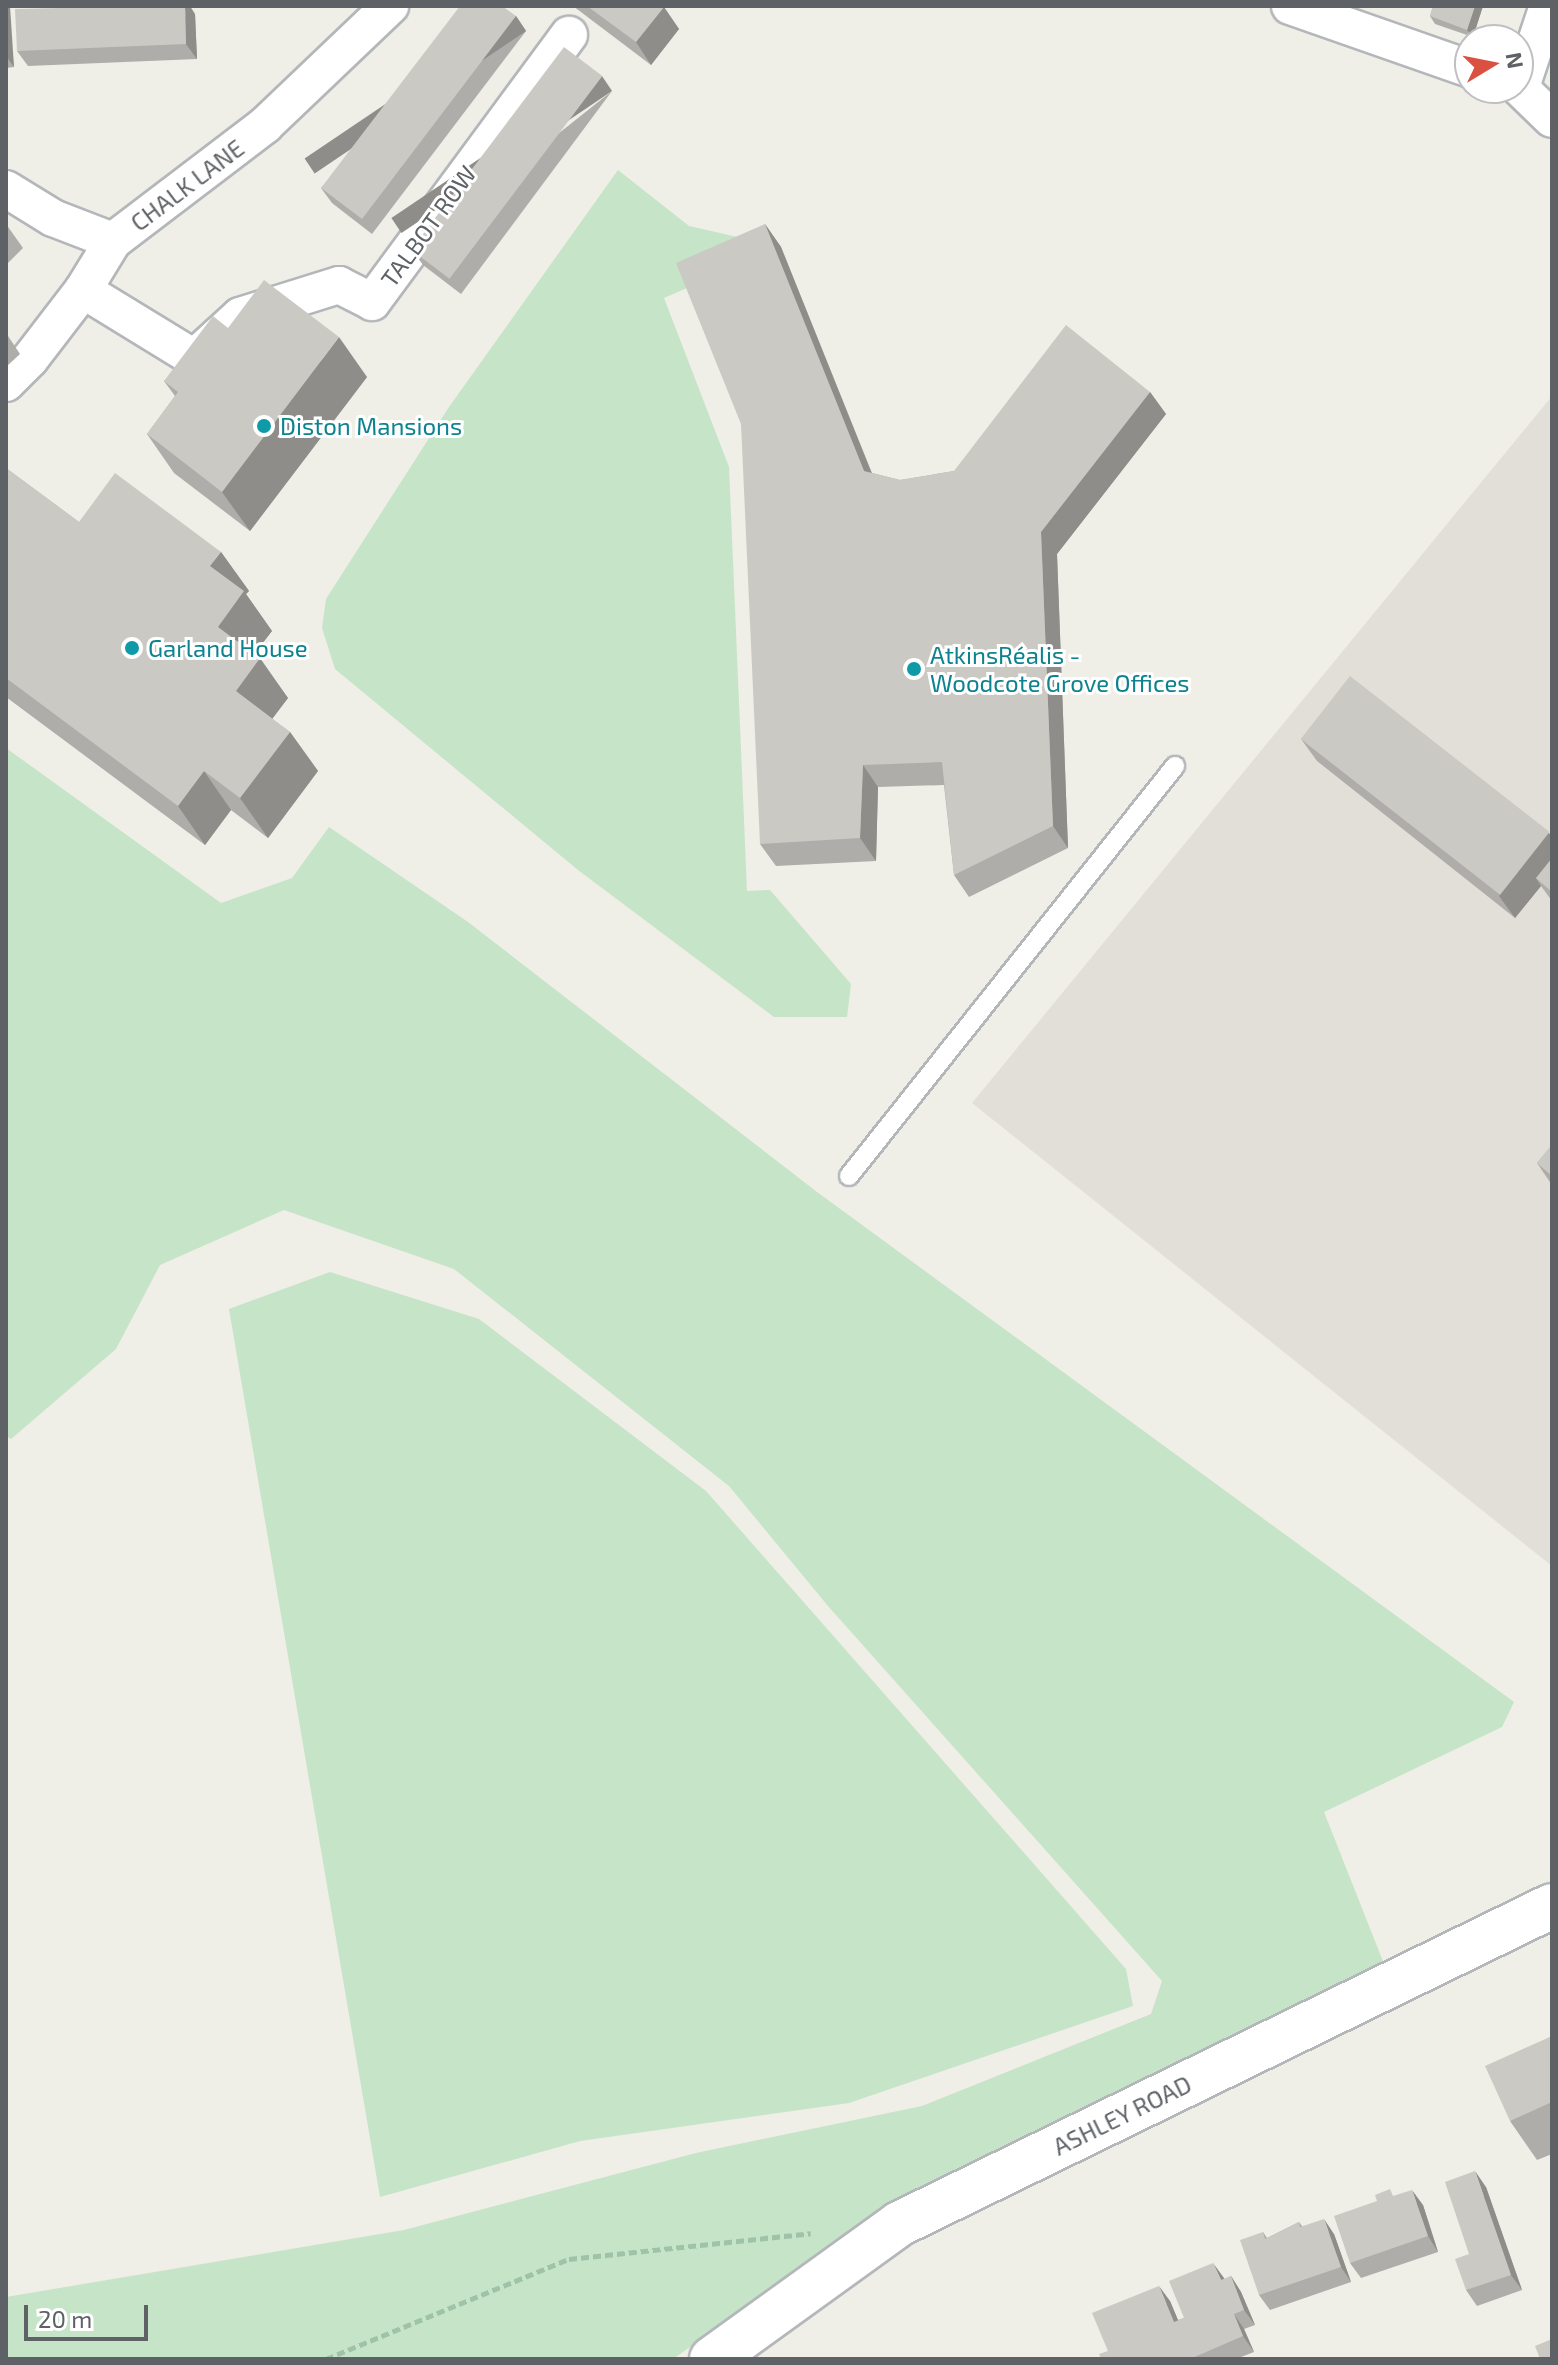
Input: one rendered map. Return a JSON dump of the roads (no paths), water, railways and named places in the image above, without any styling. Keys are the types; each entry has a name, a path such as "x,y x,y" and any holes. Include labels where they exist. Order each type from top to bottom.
{"main road":[{"name":"ASHLEY ROAD","path":"712,2359 899,2224 1552,1906"}],"street":[{"name":"CHALK LANE","path":"6,383 30,359 83,290 113,241 265,125 390,6"},
{"path":"1290,6 1454,63"},
{"path":"1534,45 1548,6"},
{"name":"TALBOT ROW","path":"83,290 194,358 240,316 339,285 372,302 569,35"},
{"path":"1534,101 1552,119"},
{"path":"6,189 53,218 113,241"}],"lane":[{"path":"849,1176 1175,766"}],"place":[{"name":"Diston Mansions","path":"264,426"},
{"name":"Garland House","path":"132,648"},
{"name":"AtkinsRéalis - Woodcote Grove Offices","path":"914,669"}]}
